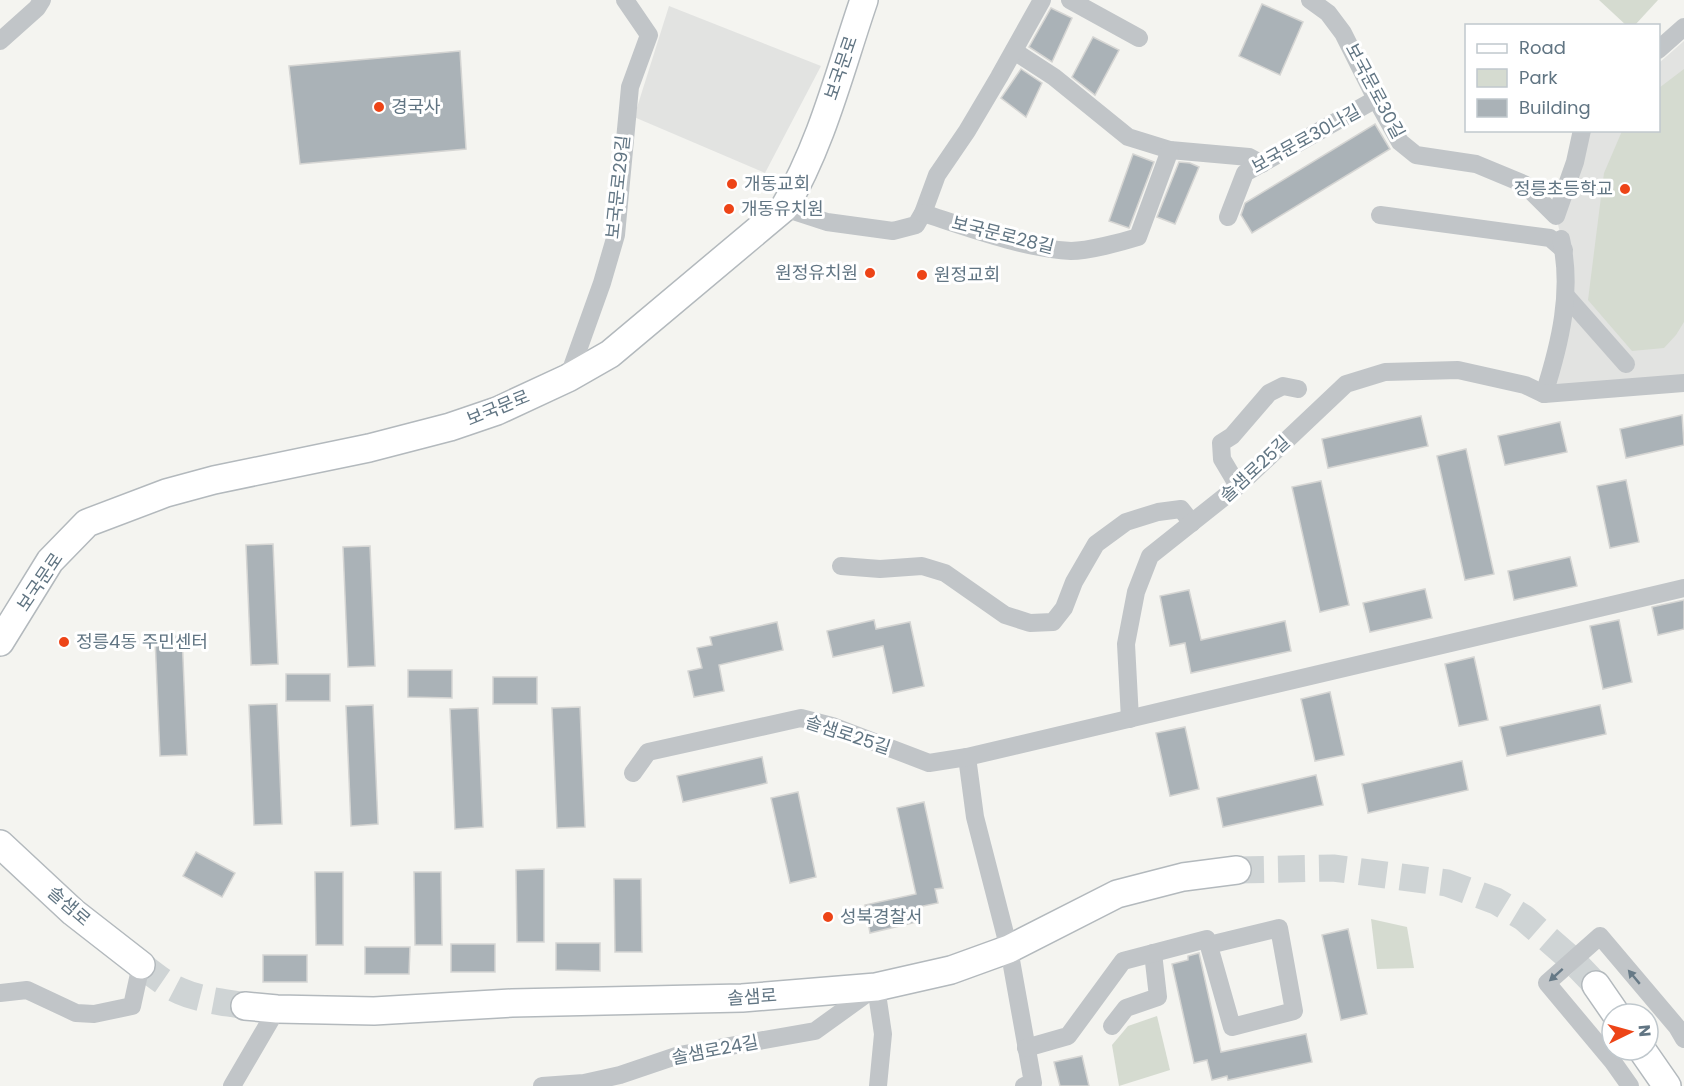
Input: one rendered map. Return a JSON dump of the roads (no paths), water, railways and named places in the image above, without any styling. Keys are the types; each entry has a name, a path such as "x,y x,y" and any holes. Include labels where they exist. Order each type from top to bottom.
{"main road":[{"name":"보국문로","path":"0,642 50,561 87,522 166,493 214,480 369,448 450,427 497,411 568,378 610,354 784,208 815,144 864,0"},
{"name":"솔샘로","path":"0,844 73,912 141,965"},
{"name":"솔샘로","path":"245,1006 374,1011 512,1003 742,998 876,987 951,970 1009,949 1118,894 1183,876 1237,870"},
{"path":"1596,985 1608,1002"},
{"path":"1650,1062 1667,1086"}],"street":[{"path":"0,41 37,8 42,0"},
{"name":"보국문로29길","path":"568,378 602,283 616,235 630,87 649,35 626,0"},
{"path":"784,208 827,222 893,231 916,225 923,213 937,175 967,131 1042,0"},
{"path":"1070,0 1139,38"},
{"name":"보국문로30길","path":"1310,0 1328,14 1343,33 1400,142 1416,155 1476,164 1524,184 1556,216"},
{"path":"1660,49 1684,27"},
{"path":"1014,51 1054,77 1128,137 1170,150 1249,157 1262,164"},
{"name":"보국문로30나길","path":"1228,217 1245,173 1376,99"},
{"path":"1544,394 1555,360 1566,296 1564,250 1556,216 1575,162 1582,132"},
{"name":"보국문로28길","path":"923,213 1022,242 1072,251 1126,241 1138,237 1170,150"},
{"path":"1380,215 1550,238 1564,250"},
{"path":"1566,296 1626,364"},
{"name":"솔샘로25길","path":"633,773 648,752 801,718 832,726 929,763 967,757 1130,718 1126,644 1136,592 1150,556 1238,486 1346,384 1384,372 1458,370 1524,386 1544,394 1684,383"},
{"path":"1238,486 1222,459 1221,443 1232,436 1269,393 1283,386 1298,389"},
{"path":"841,566 880,569 922,566 945,573 1005,615 1030,623 1053,622 1064,608 1074,582 1096,544 1126,522 1158,512 1182,509 1192,523"},
{"path":"1130,718 1684,588"},
{"path":"967,757 975,817 1009,949 1033,1083 1024,1086"},
{"path":"1026,1048 1068,1036 1123,961 1208,939 1209,945 1232,1027 1294,1011 1279,928 1209,945"},
{"path":"1630,1086 1613,1062 1547,983 1600,936 1677,1027 1684,1039"},
{"path":"1112,1026 1126,1008 1158,998 1153,953"},
{"path":"0,993 27,990 76,1013 94,1014 132,1006 141,965"},
{"path":"876,987 883,1034 878,1086"},
{"name":"솔샘로24길","path":"542,1086 584,1083 620,1075 679,1055 815,1031 876,987"},
{"path":"232,1086 277,1009"}],"tunnel":[{"path":"1237,870 1333,868 1447,883 1496,901 1524,918 1571,959 1596,985"},
{"path":"141,965 180,991 204,999 245,1006"}],"place":[{"name":"경국사","path":"379,107"},
{"name":"개동교회","path":"732,184"},
{"name":"정릉초등학교","path":"1625,189"},
{"name":"개동유치원","path":"729,209"},
{"name":"원정유치원","path":"870,273"},
{"name":"원정교회","path":"922,275"},
{"name":"정릉4동 주민센터","path":"64,642"},
{"name":"성북경찰서","path":"828,917"}]}
